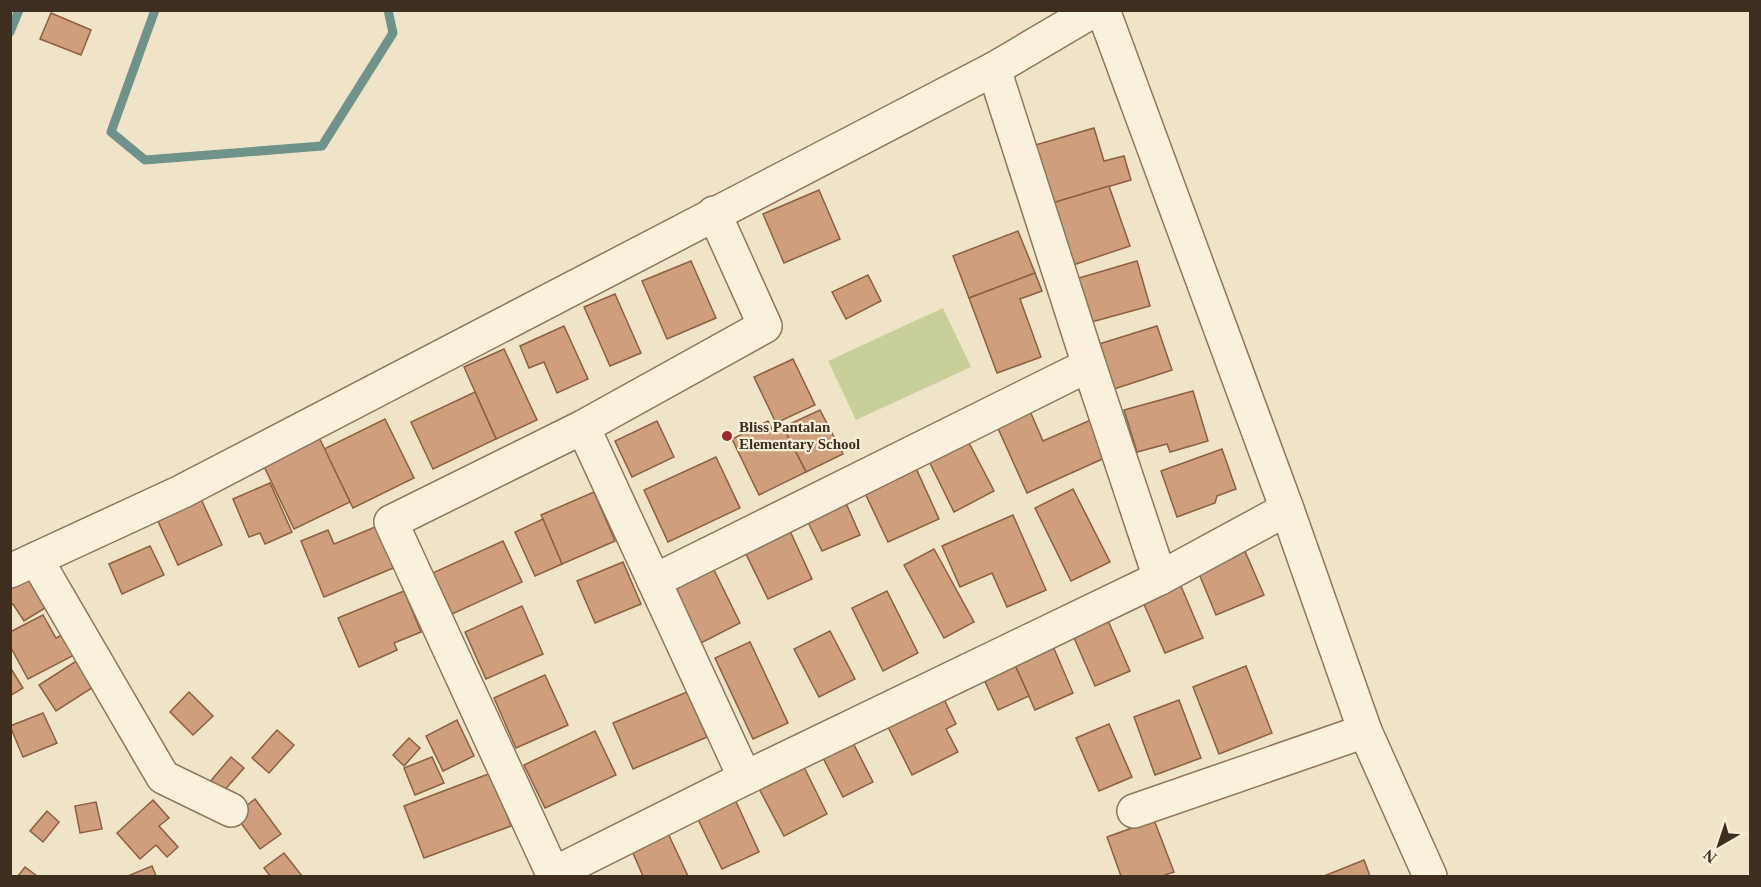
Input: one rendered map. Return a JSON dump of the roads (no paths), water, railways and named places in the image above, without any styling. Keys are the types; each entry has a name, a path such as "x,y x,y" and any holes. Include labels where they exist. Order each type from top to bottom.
{"street":[{"path":"231,810 162,777 23,565 182,492 994,69 1094,10"},
{"path":"1103,10 1287,508 1365,731 1430,876"},
{"path":"994,69 1160,578"},
{"path":"714,213 765,326 583,428 391,522 553,874 745,778 1160,578 1287,508"},
{"path":"654,581 1089,365"},
{"path":"583,428 745,778"},
{"path":"1134,811 1365,731"}],"waterway":[{"path":"10,32 19,10"},
{"path":"155,10 111,132 145,160 322,146 393,33 388,10"}],"place":[{"name":"Bliss Pantalan Elementary School","path":"727,436"}]}
